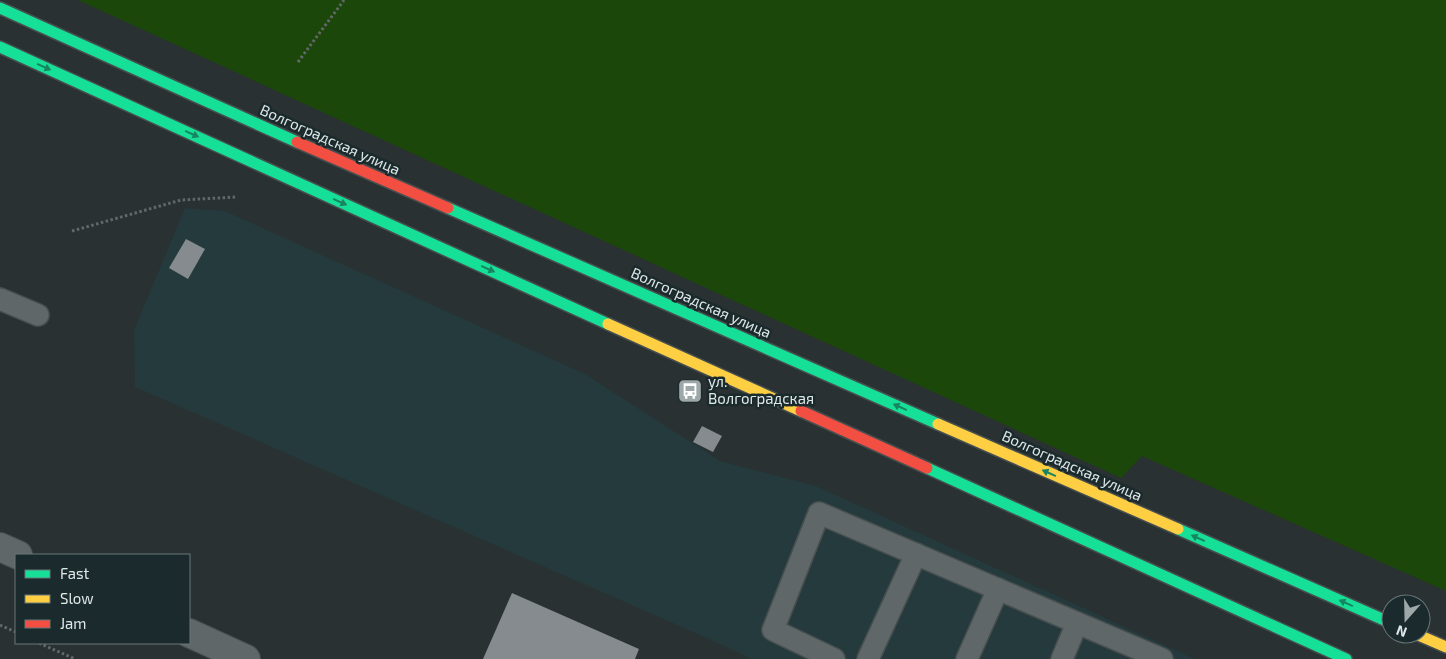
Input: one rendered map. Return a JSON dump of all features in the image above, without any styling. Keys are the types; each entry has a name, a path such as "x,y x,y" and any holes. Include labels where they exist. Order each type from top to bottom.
{"main road":[{"name":"Волгоградская улица","path":"0,8 286,138 1381,619"},
{"path":"0,47 1346,659"},
{"path":"1431,640 1446,647"}],"street":[{"path":"0,547 16,554"},
{"path":"190,633 246,659"}],"lane":[{"path":"0,299 38,315"},
{"path":"834,659 773,630 819,513 1162,659"},
{"path":"868,659 916,554"},
{"path":"966,659 998,589"},
{"path":"1062,659 1077,623"}],"path":[{"path":"298,62 344,0"},
{"path":"72,230 181,200 237,196"},
{"path":"0,625 15,632"},
{"path":"42,644 75,659"}],"shaded area":[{"path":"185,208 225,211 585,374 720,461 816,486 1195,659 751,659 135,387 134,330"}],"green space":[{"path":"78,0 1446,0 1446,591 1142,456 1121,478"}],"building":[{"path":"186,239 205,249 188,279 169,268"},
{"path":"702,426 722,436 713,452 693,442"},
{"path":"512,593 639,649 635,659 483,659"}],"traffic: fast":[{"path":"0,8 297,142"},
{"path":"0,47 608,324"},
{"path":"448,208 938,424"},
{"path":"927,468 1346,659"},
{"path":"1178,529 1381,619"}],"traffic: slow":[{"path":"608,324 801,411"},
{"path":"938,424 1178,529"},
{"path":"1431,640 1446,647"}],"traffic: jam":[{"path":"297,142 448,208"},
{"path":"801,411 927,468"}],"place":[{"name":"ул. Волгоградская","path":"690,391"}]}
